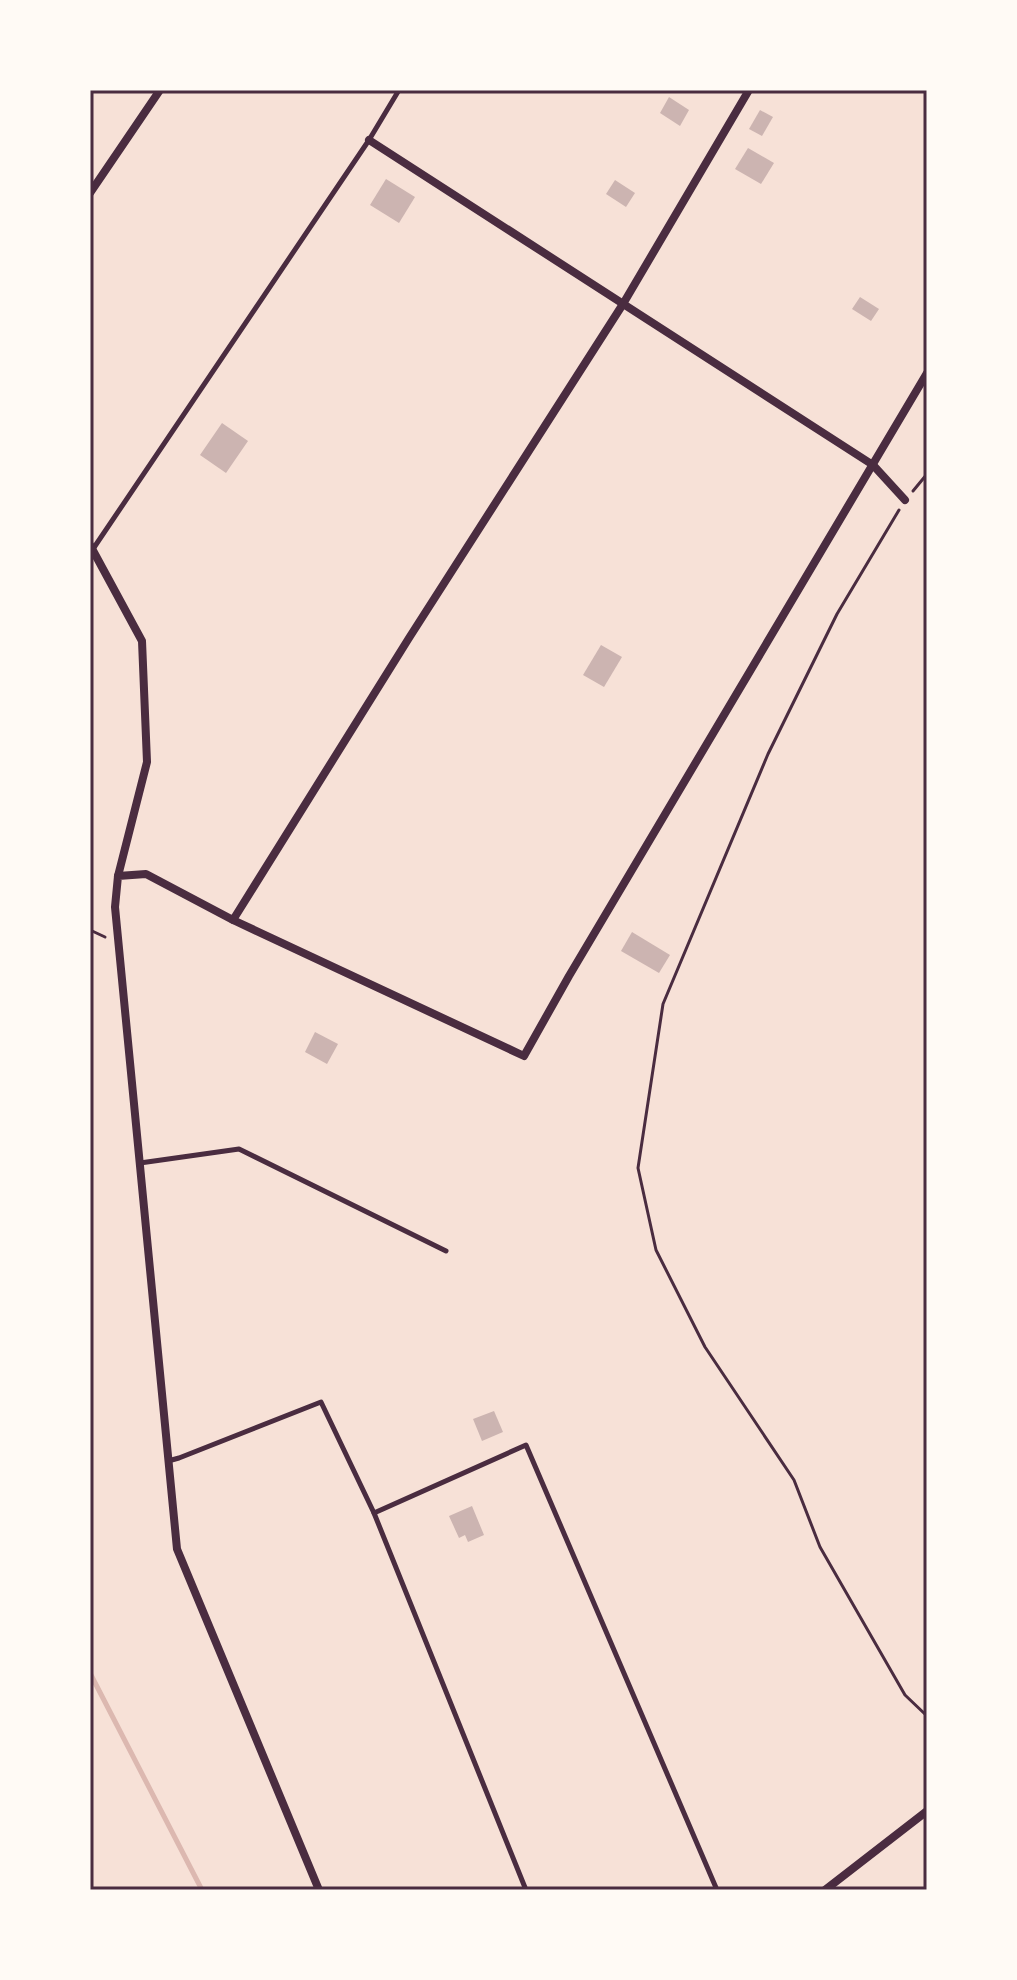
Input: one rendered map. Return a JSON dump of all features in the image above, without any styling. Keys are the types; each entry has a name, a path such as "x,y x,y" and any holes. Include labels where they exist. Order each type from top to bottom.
{"street":[{"path":"90,193 160,90"},
{"path":"233,920 623,304 749,90"},
{"path":"369,140 873,465 905,500"},
{"path":"118,876 146,874 233,920 524,1056 927,373"},
{"path":"91,548 142,641 147,762 118,876 115,907 177,1549 319,1890"},
{"path":"825,1890 927,1811"}],"lane":[{"path":"91,548 369,140 399,90"},
{"path":"140,1163 239,1149 446,1251"},
{"path":"168,1461 321,1402 374,1513 526,1890"},
{"path":"374,1513 526,1445 717,1890"}],"path":[{"path":"927,474 905,500 837,614 768,754 663,1004 638,1168 656,1250 705,1347 794,1480 820,1547 905,1695 927,1716"}],"building":[{"path":"669,97 689,110 680,126 660,113"},
{"path":"760,110 773,117 762,136 749,129"},
{"path":"748,148 774,163 761,184 735,169"},
{"path":"386,179 415,197 399,223 370,205"},
{"path":"615,180 635,193 626,207 606,194"},
{"path":"860,297 879,309 871,321 852,309"},
{"path":"222,423 248,441 226,473 200,455"},
{"path":"601,645 622,657 604,687 583,675"},
{"path":"632,932 670,955 659,973 621,951"},
{"path":"315,1032 338,1044 327,1064 305,1052"},
{"path":"494,1411 503,1432 482,1441 473,1419"},
{"path":"472,1506 484,1535 468,1542 465,1535 459,1538 449,1516"}],"waterway":[{"path":"90,1673 202,1890"}]}
